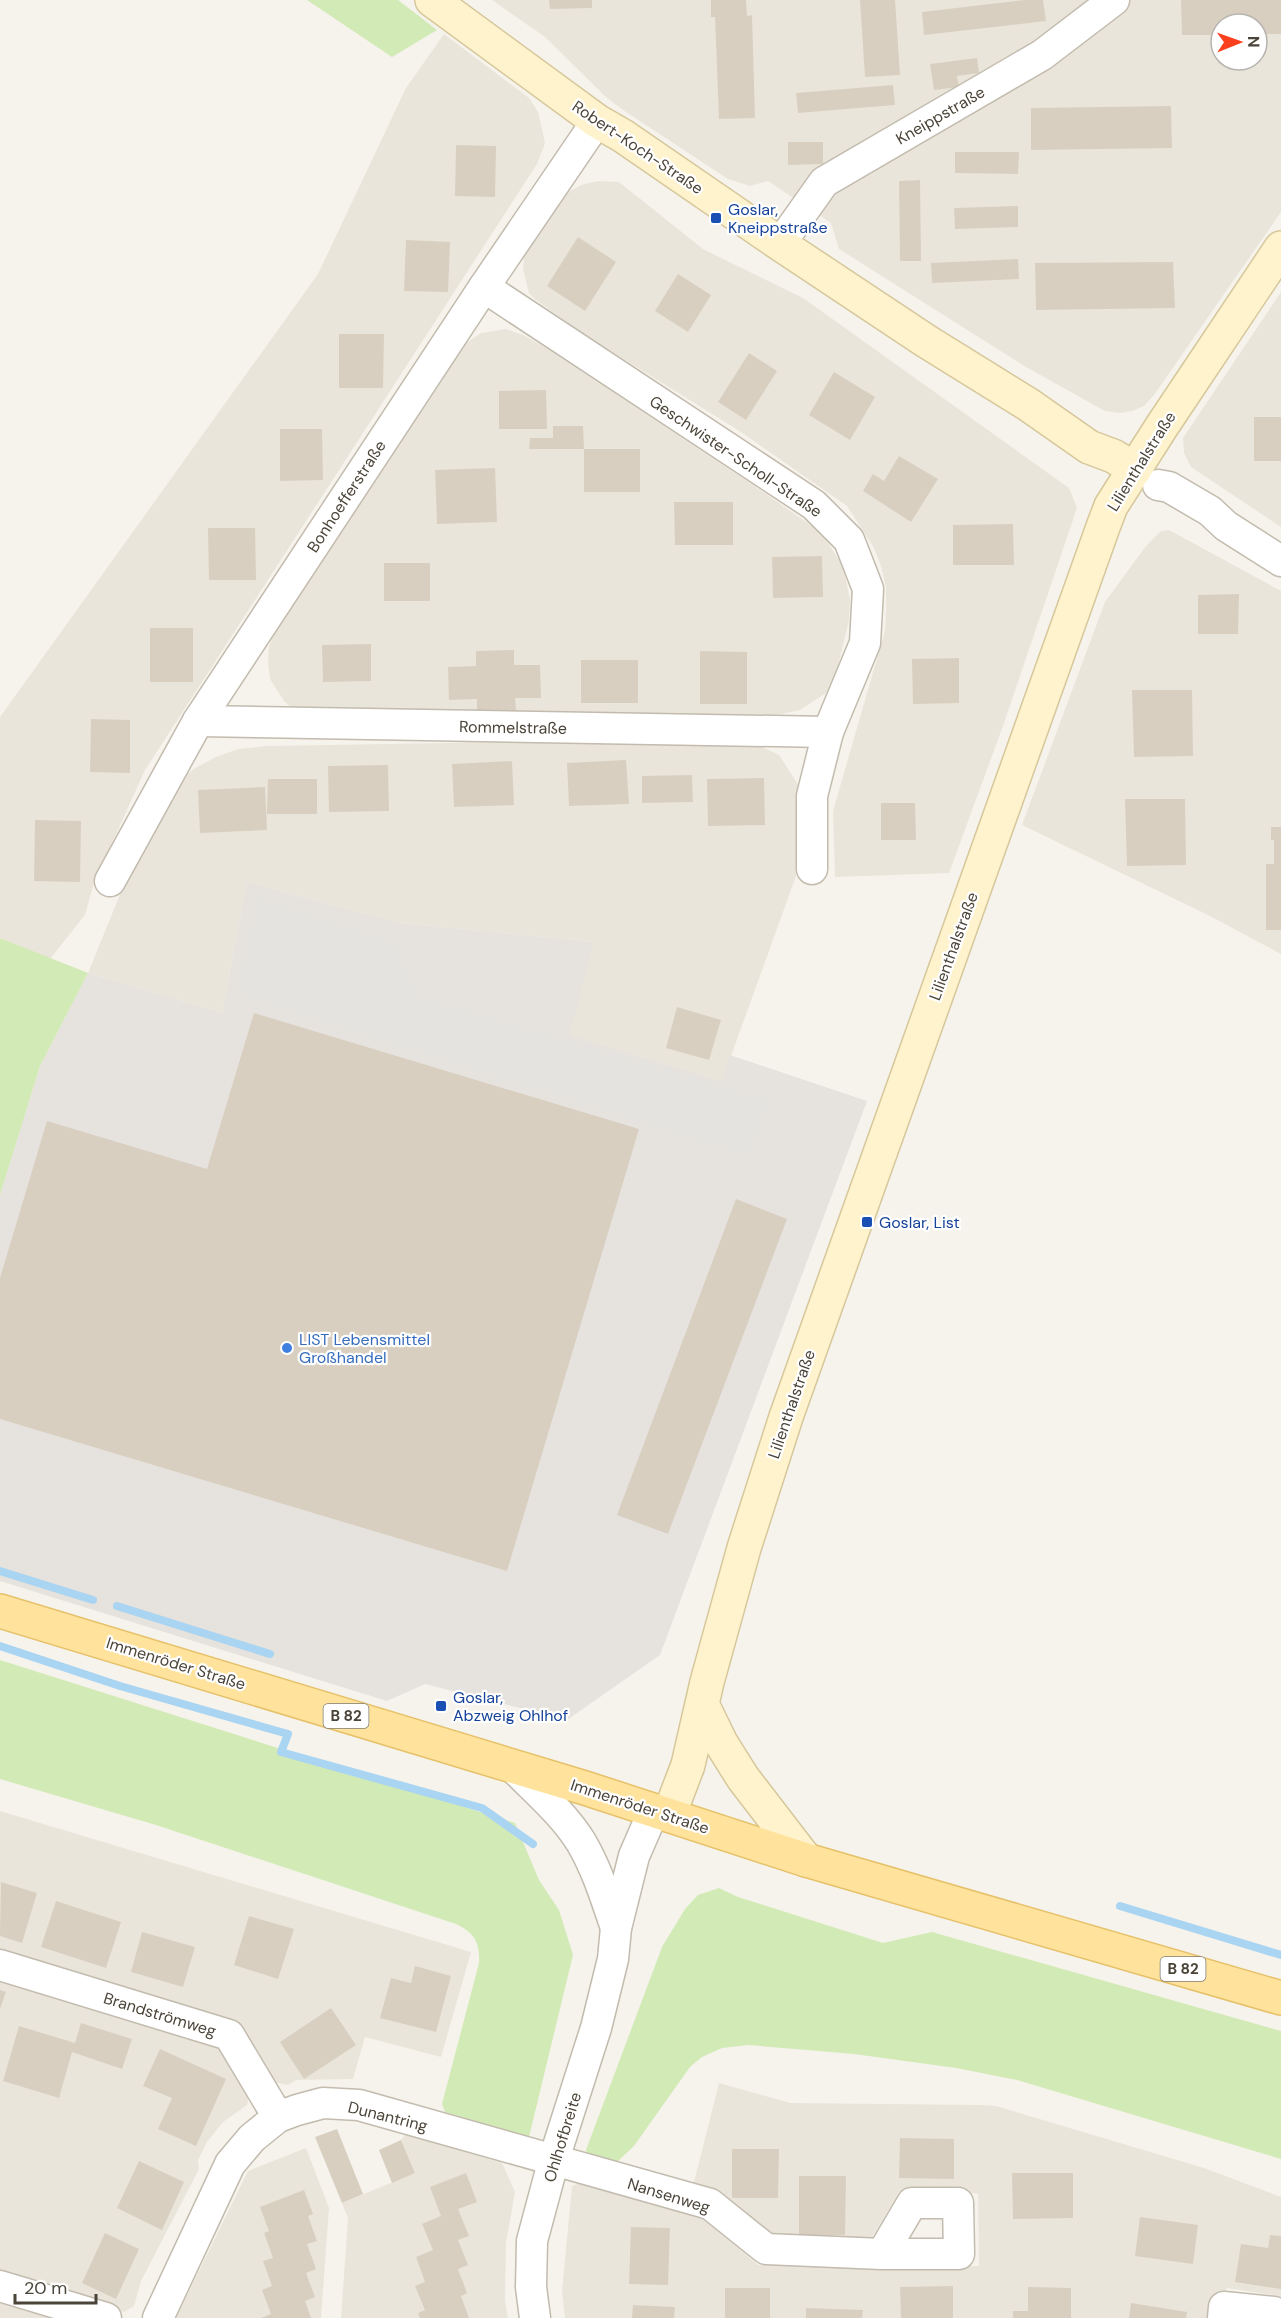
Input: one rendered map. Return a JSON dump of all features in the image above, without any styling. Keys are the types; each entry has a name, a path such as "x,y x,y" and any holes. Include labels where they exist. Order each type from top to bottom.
{"main road":[{"name":"Immenröder Straße","path":"0,1611 512,1766 806,1860 1281,1998"}],"street":[{"name":"Robert-Koch-Straße","path":"432,0 597,121 623,136 780,244 1029,405 1058,414 1105,444 1135,470"},
{"name":"Kneippstraße","path":"780,244 824,182 1042,55 1114,0"},
{"name":"Bonhoefferstraße","path":"110,881 198,721 484,287 597,121"},
{"name":"Lilienthalstraße","path":"662,1813 688,1765 744,1548 786,1417 1111,506 1281,248"},
{"name":"Geschwister-Scholl-Straße","path":"484,287 814,505 849,540 868,589 866,643 828,732 813,796 812,869"},
{"path":"1135,470 1165,494 1205,520 1226,526 1281,561"},
{"name":"Rommelstraße","path":"198,721 828,732"},
{"path":"705,1694 743,1778 806,1860"},
{"name":"Ohlhofbreite","path":"512,1766 569,1825 581,1842 597,1871 616,1928"},
{"name":"Ohlhofbreite","path":"613,1959 616,1928 634,1856 662,1813"},
{"name":"Ohlhofbreite","path":"535,2318 531,2288 532,2241 554,2159 596,2028 613,1959 662,1813"},
{"name":"Brandströmweg","path":"0,1965 230,2036 279,2117"},
{"name":"Dunantring","path":"158,2318 230,2164 252,2138 279,2117 323,2103 359,2105 554,2159"},
{"name":"Nansenweg","path":"554,2159 611,2178 710,2204 766,2249 882,2254"},
{"path":"0,2286 106,2318"},
{"path":"1223,2318 1224,2307 1274,2312 1274,2318"}],"shaded area":[{"path":"492,0 1281,0 1281,212 1154,395 1144,406 1132,411 1120,413 1105,411 1026,367 839,249 831,223 768,181 750,186 728,179 607,98 545,37"},
{"path":"444,34 529,98 538,112 545,143 537,164 145,770 94,883 85,915 50,959 0,938 0,717 318,274 406,88"},
{"path":"598,181 619,182 703,249 803,298 1069,488 1077,508 1003,726 949,873 835,877 833,811 885,631 886,611 886,588 881,566 874,548 847,506 741,432 585,335 529,293 523,269 524,258 531,240 557,202 568,192 581,185"},
{"path":"1281,292 1281,527 1191,467 1184,453 1183,438"},
{"path":"506,329 523,335 546,348 750,483 812,526 828,543 843,566 850,600 849,620 837,670 826,693 800,710 781,714 330,721 295,711 284,701 270,679 269,647 275,631 462,346 481,333"},
{"path":"1169,530 1281,591 1281,954 1210,916 1022,825 1105,602 1146,546 1161,531"},
{"path":"643,740 756,744 779,755 799,786 796,876 722,1081 568,1035 594,942 399,923 247,882 222,1013 88,973 145,833 174,785 195,768 216,757 238,749 267,746"},
{"path":"247,882 399,923 594,942 569,1035 722,1081 730,1055 867,1101 660,1655 567,1720 425,1684 387,1701 0,1581 0,1195 40,1066 88,973 222,1013"},
{"path":"257,897 395,942 421,996 770,1100 749,1157 235,995"},
{"path":"0,1811 471,1952 441,2057 365,2037 353,2079 296,2080 288,2085 273,2082 238,2022 0,1950"},
{"path":"0,1976 216,2043 249,2094 247,2105 223,2122 207,2142 198,2160 199,2169 141,2281 134,2306 124,2312 0,2274"},
{"path":"719,2083 790,2103 996,2106 1204,2168 1281,2197 1281,2296 1227,2288 1213,2309 1212,2318 565,2318 562,2291 572,2186 588,2180 703,2217 758,2265 979,2266 978,2194 968,2192 899,2192 869,2242 768,2240 693,2186"},
{"path":"406,2134 502,2163 515,2192 506,2243 505,2300 508,2318 341,2318 348,2218 342,2203 415,2173 401,2140"},
{"path":"306,2148 329,2208 321,2318 176,2318 248,2171"},
{"path":"0,2301 55,2318 0,2318"}],"green space":[{"path":"307,0 398,0 437,30 392,57"},
{"path":"0,938 88,973 40,1066 0,1195"},
{"path":"0,1660 515,1823 539,1880 559,1910 573,1955 529,2137 445,2112 442,2104 479,1963 477,1944 468,1931 456,1924 156,1825 0,1779"},
{"path":"719,1888 738,1897 883,1943 932,1932 1281,2031 1281,2159 1017,2080 956,2068 854,2054 748,2045 722,2048 702,2057 690,2067 634,2146 617,2162 587,2156 586,2150 662,1947 685,1909 698,1895"}],"building":[{"path":"549,0 592,0 592,8 550,9"},
{"path":"711,0 746,0 747,16 752,15 755,118 719,119 715,17 711,17"},
{"path":"860,0 895,0 900,75 865,77"},
{"path":"1043,0 1046,21 924,35 922,12"},
{"path":"1181,0 1281,0 1281,34 1269,34 1269,12 1209,12 1209,35 1182,35"},
{"path":"977,58 979,73 957,76 959,87 934,90 930,64"},
{"path":"893,85 895,105 798,113 796,93"},
{"path":"1171,106 1172,148 1031,150 1031,108"},
{"path":"788,142 823,142 823,164 788,165"},
{"path":"456,145 496,146 495,197 455,196"},
{"path":"955,152 1019,152 1018,174 955,173"},
{"path":"920,180 921,261 900,261 899,181"},
{"path":"1018,206 1018,227 955,229 954,208"},
{"path":"578,237 616,262 585,311 547,286"},
{"path":"406,240 450,242 448,292 404,291"},
{"path":"1018,259 1019,279 932,283 931,263"},
{"path":"1173,262 1175,308 1036,310 1035,263"},
{"path":"678,274 711,295 688,332 655,311"},
{"path":"339,334 384,334 383,388 339,388"},
{"path":"749,353 777,371 746,420 718,402"},
{"path":"834,372 875,397 850,440 809,415"},
{"path":"546,390 547,429 499,429 499,391"},
{"path":"1254,417 1281,417 1281,461 1254,461"},
{"path":"553,426 583,426 584,449 529,449 530,438 553,438"},
{"path":"280,429 322,429 323,480 280,481"},
{"path":"584,449 640,449 640,492 584,492"},
{"path":"899,456 938,479 911,522 863,491 873,474 884,481"},
{"path":"495,468 497,522 437,524 435,470"},
{"path":"674,502 733,502 733,545 675,545"},
{"path":"1013,524 1014,565 953,565 953,525"},
{"path":"208,528 255,528 256,580 209,580"},
{"path":"822,556 823,597 773,598 772,557"},
{"path":"384,563 430,563 430,601 384,601"},
{"path":"1239,594 1238,634 1198,634 1198,595"},
{"path":"150,628 193,628 193,682 150,682"},
{"path":"371,644 371,681 323,682 322,645"},
{"path":"514,650 514,665 540,665 541,698 515,698 516,710 477,712 477,699 449,700 448,667 476,666 476,651"},
{"path":"700,651 747,652 747,704 700,704"},
{"path":"959,658 959,703 913,704 912,659"},
{"path":"581,660 638,660 638,703 581,703"},
{"path":"1132,690 1192,690 1193,756 1134,757"},
{"path":"91,719 130,720 130,773 90,772"},
{"path":"626,760 629,804 569,806 567,763"},
{"path":"512,761 514,805 454,807 452,764"},
{"path":"388,765 389,811 329,812 328,766"},
{"path":"692,775 693,802 642,803 642,776"},
{"path":"764,778 765,825 708,826 707,779"},
{"path":"268,779 317,779 317,814 267,814"},
{"path":"265,787 267,830 200,833 198,790"},
{"path":"1125,799 1185,799 1186,865 1127,866"},
{"path":"881,803 915,803 916,840 881,840"},
{"path":"35,820 81,821 80,882 34,881"},
{"path":"1271,827 1281,827 1281,930 1266,930 1266,864 1274,864 1274,840 1271,840"},
{"path":"677,1007 721,1020 709,1060 666,1048"},
{"name":"LIST Lebensmittel Großhandel","path":"254,1013 639,1129 507,1571 0,1419 0,1278 47,1121 207,1169"},
{"path":"736,1199 787,1219 668,1534 617,1515"},
{"path":"1,1882 37,1893 22,1943 0,1936"},
{"path":"56,1901 121,1922 106,1968 41,1947"},
{"path":"249,1916 294,1929 278,1979 234,1965"},
{"path":"142,1932 195,1947 183,1987 131,1972"},
{"path":"415,1966 451,1976 436,2032 380,2018 391,1978 411,1983"},
{"path":"0,1990 6,1992 0,2009"},
{"path":"331,2008 356,2045 304,2079 280,2042"},
{"path":"81,2023 132,2039 122,2069 72,2052 59,2098 3,2081 19,2026 75,2043"},
{"path":"160,2049 226,2079 196,2146 158,2129 172,2098 143,2086"},
{"path":"337,2129 363,2194 342,2203 315,2137"},
{"path":"900,2138 954,2139 954,2179 899,2178"},
{"path":"401,2140 415,2173 392,2183 379,2150"},
{"path":"732,2149 779,2149 778,2198 732,2198"},
{"path":"139,2161 184,2182 162,2230 117,2208"},
{"path":"466,2173 477,2202 458,2209 469,2236 458,2240 468,2265 458,2269 467,2293 461,2296 469,2318 420,2318 418,2313 425,2310 415,2286 425,2282 416,2257 433,2250 422,2224 441,2216 430,2187"},
{"path":"1012,2173 1073,2173 1073,2218 1013,2219"},
{"path":"799,2176 846,2176 845,2235 799,2235"},
{"path":"304,2190 313,2214 308,2216 317,2241 307,2244 316,2269 306,2273 315,2297 305,2301 311,2318 261,2318 271,2314 262,2290 272,2286 263,2261 273,2258 264,2233 269,2231 260,2207"},
{"path":"1140,2217 1198,2225 1193,2264 1135,2256"},
{"path":"631,2227 670,2228 668,2285 629,2284"},
{"path":"105,2233 139,2249 116,2299 82,2283"},
{"path":"1270,2235 1281,2236 1281,2289 1235,2282 1241,2244 1268,2248"},
{"path":"953,2286 953,2318 901,2318 900,2287"},
{"path":"1028,2287 1071,2288 1071,2318 1013,2318 1013,2311 1028,2311"},
{"path":"725,2288 770,2288 770,2318 725,2318"},
{"path":"1131,2303 1187,2312 1186,2318 1129,2318"},
{"path":"633,2305 675,2307 674,2318 632,2318"},
{"path":"806,2308 863,2310 862,2318 806,2318"}],"waterway":[{"path":"0,1571 93,1600"},
{"path":"117,1606 270,1654"},
{"path":"0,1646 120,1686 288,1734 281,1752 482,1808 533,1844"},
{"path":"1120,1906 1281,1955"}],"place":[{"name":"Goslar, Kneippstraße","path":"716,218"},
{"name":"Goslar, List","path":"867,1222"},
{"name":"LIST Lebensmittel Großhandel","path":"287,1348"},
{"name":"Goslar, Abzweig Ohlhof","path":"441,1706"}]}
